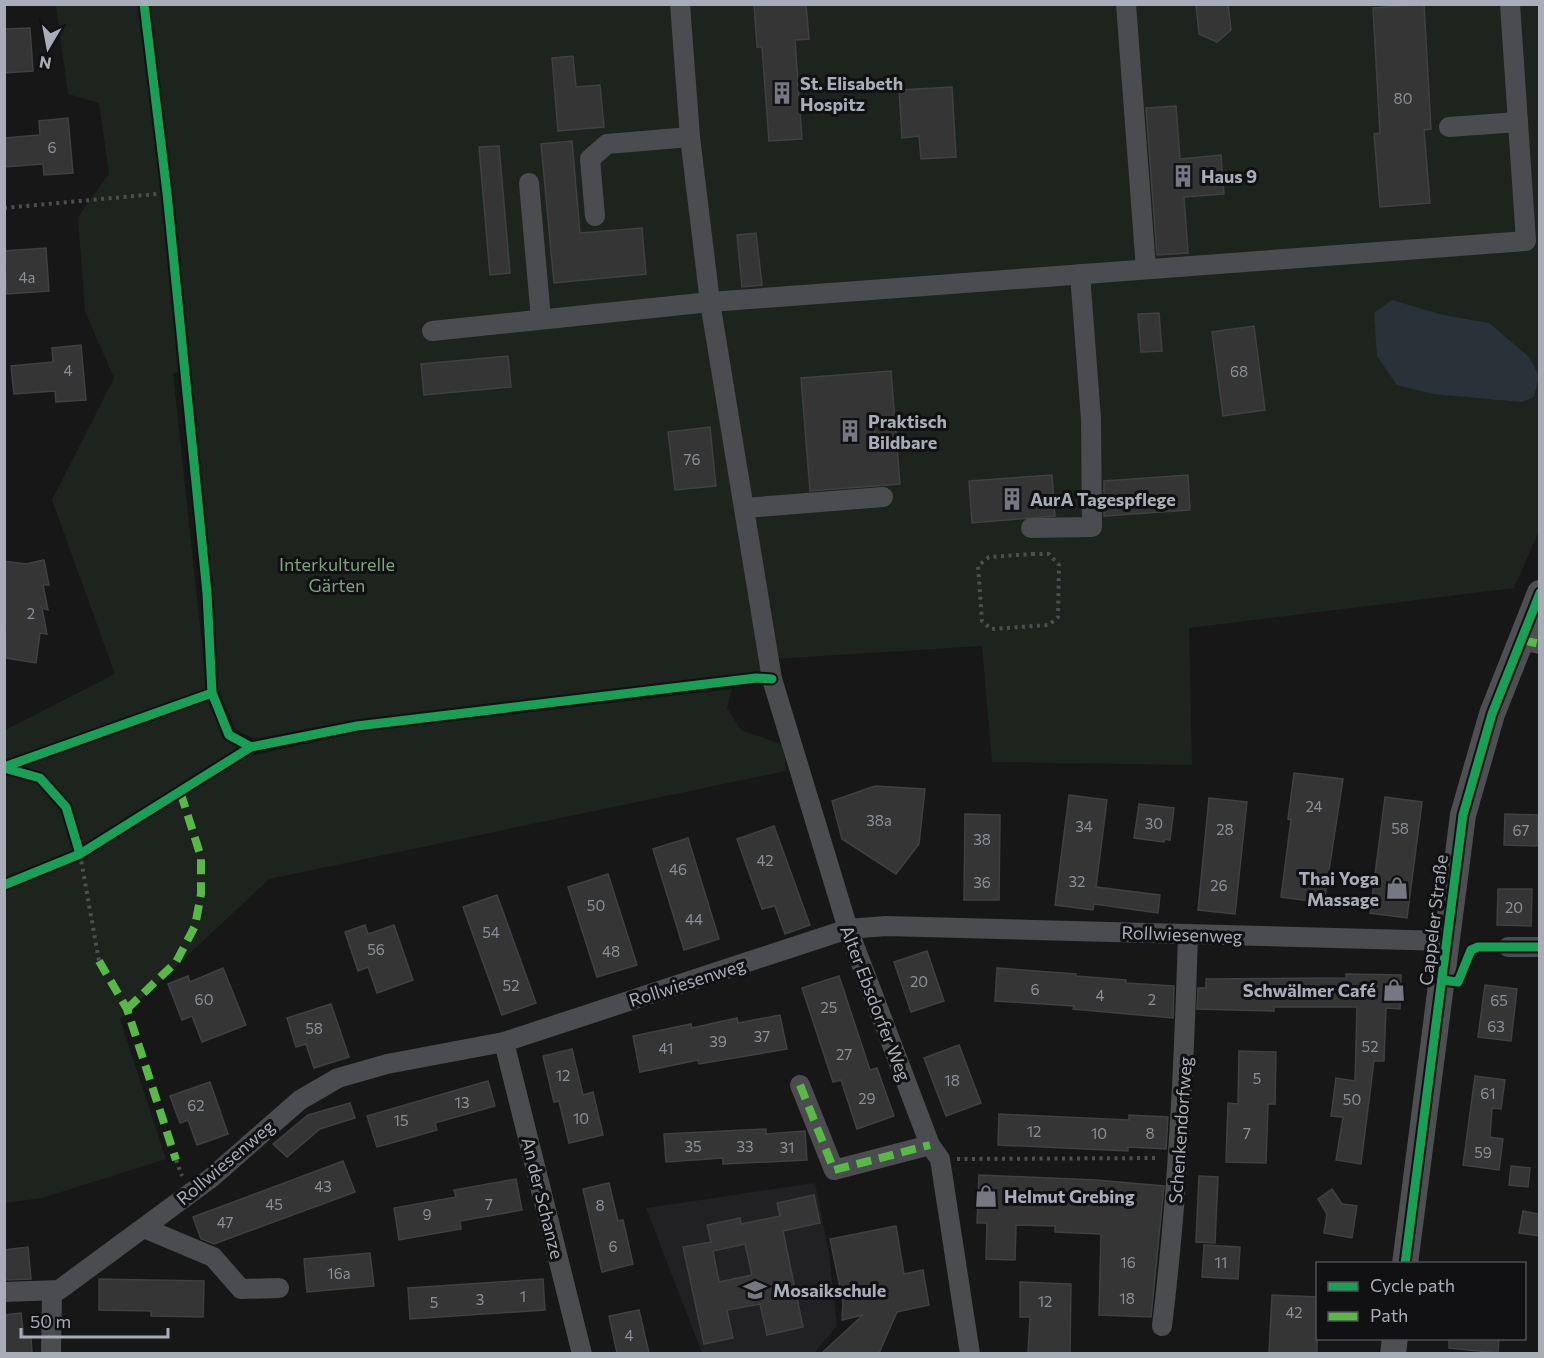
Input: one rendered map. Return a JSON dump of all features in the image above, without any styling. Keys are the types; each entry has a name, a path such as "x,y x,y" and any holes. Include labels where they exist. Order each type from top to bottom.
{"main road":[{"name":"Cappeler Straße","path":"1405,1262 1463,815 1492,714 1531,641 1539,593"}],"street":[{"name":"Alter Ebsdorfer Weg","path":"680,4 690,137 710,303 772,679 848,929 935,1152 970,1353"},
{"path":"1126,4 1146,269"},
{"path":"432,331 710,303 1526,241 1510,4"},
{"path":"1449,127 1518,122"},
{"path":"595,216 590,159 607,144 690,137"},
{"path":"529,183 541,319"},
{"path":"1031,528 1092,527 1091,419 1080,274"},
{"path":"745,508 883,497"},
{"name":"Rollwiesenweg","path":"4,1292 59,1290 211,1178 300,1100 338,1078 387,1064 504,1042 848,929 886,926 1446,941"},
{"name":"Schenkendorfweg","path":"1162,1326 1172,1243 1178,1158 1188,934"},
{"path":"1508,947 1539,947"},
{"name":"An der Schanze","path":"504,1042 582,1353"},
{"path":"800,1085 834,1170 935,1152"},
{"path":"144,1228 213,1257 241,1289 279,1288"},
{"path":"51,1353 52,1291"}],"path":[{"path":"4,208 167,194"},
{"path":"1049,554 1059,565 1058,617 1049,625 991,629 982,621 978,566 989,557 1049,554"},
{"path":"80,854 99,960"},
{"path":"1471,950 1478,947"},
{"path":"935,1152 1178,1158"}],"shaded area":[{"path":"1392,300 1443,315 1489,323 1529,357 1539,376 1534,397 1522,402 1433,394 1397,385 1377,356 1374,313"},
{"name":"Mosaikschule","path":"815,1183 829,1253 837,1326 814,1353 702,1353 646,1208"}],"green space":[{"name":"Interkulturelle Gärten","path":"56,5 1539,5 1540,529 1514,588 1189,628 1192,765 992,762 982,646 758,660 762,671 352,720 255,739 236,730 218,689 212,590 190,371 173,373 208,701 226,739 255,755 359,732 732,689 727,708 741,730 784,745 786,771 269,879 120,1019 166,1159 42,1198 5,1203 5,730 115,674 52,500 114,378 85,311 78,217 109,174 99,103 68,94"}],"building":[{"name":"St. Elisabeth Hospitz","path":"754,4 806,4 809,39 795,40 802,139 769,141 762,47 757,47"},
{"path":"1196,4 1228,4 1231,30 1217,42 1199,34"},
{"path":"1424,4 1431,129 1424,130 1430,203 1380,207 1374,134 1380,133 1373,8"},
{"path":"30,28 33,71 4,73 4,29"},
{"path":"573,56 576,87 600,85 604,127 558,131 552,58"},
{"path":"952,87 956,157 921,159 919,136 902,138 899,90"},
{"name":"Haus 9","path":"1176,106 1180,159 1221,155 1224,194 1184,197 1188,253 1157,255 1146,108"},
{"path":"68,118 73,173 44,175 43,164 4,167 4,138 40,135 39,121"},
{"path":"572,141 580,233 642,228 646,274 554,283 541,144"},
{"path":"499,146 510,273 490,275 479,147"},
{"path":"756,233 762,285 742,287 737,235"},
{"path":"46,248 49,291 7,294 4,251"},
{"path":"1159,313 1162,351 1141,352 1138,314"},
{"path":"1254,326 1265,410 1223,416 1212,332"},
{"path":"81,345 86,400 56,402 55,391 14,394 11,366 53,362 52,348"},
{"path":"508,356 511,387 424,395 421,364"},
{"name":"Praktisch Bildbare","path":"891,371 900,484 810,491 801,378"},
{"path":"710,427 716,486 675,490 668,432"},
{"name":"AurA Tagespflege","path":"1052,475 1055,516 972,523 969,481"},
{"path":"1188,475 1190,510 1104,516 1104,481"},
{"path":"44,560 49,585 43,585 48,610 42,608 47,634 40,633 36,663 6,658 4,561 26,564"},
{"path":"1294,773 1343,779 1324,903 1281,897 1291,820 1288,819"},
{"path":"875,786 925,789 919,844 896,874 842,839 832,801"},
{"path":"1069,795 1107,800 1096,887 1160,895 1158,913 1094,904 1093,910 1055,905"},
{"path":"1385,797 1422,802 1407,918 1370,913"},
{"path":"1209,798 1247,802 1235,914 1198,910"},
{"path":"1139,804 1174,808 1170,840 1165,839 1164,842 1134,838"},
{"path":"965,814 1000,815 999,900 964,900"},
{"path":"1505,814 1538,815 1537,846 1504,845"},
{"path":"774,826 810,925 785,934 775,906 762,909 737,839"},
{"path":"688,838 719,939 684,950 653,849"},
{"path":"608,874 637,965 597,977 568,887"},
{"path":"1498,889 1532,889 1531,926 1497,925"},
{"path":"497,895 536,1003 502,1015 463,907"},
{"path":"365,925 368,934 394,925 413,980 377,993 368,967 358,971 345,932"},
{"path":"927,951 944,1001 911,1012 894,962"},
{"path":"223,968 246,1025 202,1042 192,1016 182,1020 168,984 188,976 190,982"},
{"path":"997,968 1076,974 1076,976 1126,980 1126,983 1174,986 1173,1018 1073,1009 1074,1006 995,1001"},
{"path":"1346,974 1401,975 1400,1009 1386,1008 1384,1061 1374,1061 1361,1164 1336,1160 1343,1117 1331,1116 1336,1078 1355,1081 1357,1007 1274,1007 1274,1011 1197,1009 1198,988 1206,988 1206,979 1346,978"},
{"path":"839,976 870,1070 877,1068 894,1116 857,1129 841,1080 833,1082 802,988"},
{"path":"1485,985 1517,989 1511,1041 1478,1037"},
{"path":"331,1004 349,1057 314,1068 306,1044 296,1047 287,1018"},
{"path":"780,1015 787,1049 699,1064 698,1060 640,1072 633,1036 691,1024 692,1028 737,1018 738,1023"},
{"path":"959,1045 981,1103 946,1116 924,1058"},
{"path":"572,1049 583,1095 593,1092 603,1135 569,1143 559,1101 554,1102 543,1056"},
{"path":"1239,1051 1276,1052 1275,1104 1268,1104 1266,1163 1226,1162 1228,1103 1238,1104"},
{"path":"1475,1076 1505,1080 1501,1109 1492,1108 1490,1137 1503,1139 1499,1170 1463,1165"},
{"path":"488,1081 495,1106 435,1123 437,1130 377,1147 367,1116"},
{"path":"210,1082 228,1134 197,1145 188,1120 180,1123 170,1096"},
{"path":"350,1103 355,1118 320,1129 287,1157 273,1144 308,1115"},
{"path":"999,1114 1129,1120 1129,1115 1168,1117 1166,1149 1128,1147 1128,1151 998,1145"},
{"path":"766,1129 766,1134 805,1131 807,1160 723,1164 723,1158 666,1162 664,1134"},
{"path":"343,1161 355,1192 214,1244 201,1239 193,1217"},
{"path":"1511,1166 1530,1168 1528,1187 1509,1185"},
{"path":"979,1175 1096,1180 1164,1186 1151,1317 1099,1315 1101,1234 1055,1232 1055,1226 1016,1225 1015,1260 986,1259 987,1223 977,1223"},
{"path":"1199,1176 1218,1177 1215,1243 1196,1242"},
{"path":"516,1179 522,1210 460,1221 461,1229 399,1240 394,1208 456,1197 454,1190"},
{"path":"609,1183 618,1221 623,1220 633,1264 602,1272 583,1189"},
{"path":"1332,1189 1342,1204 1357,1206 1352,1238 1324,1233 1327,1214 1318,1199"},
{"path":"814,1195 820,1223 783,1231 803,1327 767,1335 760,1304 727,1310 733,1338 704,1344 683,1247 711,1242 707,1225 740,1218 741,1224 780,1216 777,1203","holes":["745,1244 752,1275 719,1282 713,1251"]},
{"path":"1523,1211 1539,1214 1539,1236 1519,1233"},
{"path":"896,1226 904,1274 923,1270 929,1305 897,1312 879,1353 822,1353 863,1315 842,1320 843,1302 830,1239"},
{"path":"1204,1245 1240,1247 1238,1279 1202,1277"},
{"path":"28,1247 31,1279 4,1280 4,1250"},
{"path":"370,1253 374,1286 307,1292 304,1259"},
{"path":"99,1279 204,1281 203,1317 151,1316 151,1311 99,1310"},
{"path":"543,1279 545,1310 410,1319 408,1288"},
{"path":"1020,1282 1071,1284 1070,1353 1028,1353 1030,1317 1020,1317"},
{"path":"1272,1295 1316,1297 1317,1353 1269,1353"},
{"path":"639,1310 649,1353 617,1353 609,1316"},
{"path":"21,1313 24,1339 31,1338 32,1353 4,1353 4,1315"},
{"path":"1449,1340 1499,1340 1498,1353 1449,1348"}],"marked path":[{"path":"1522,640 1540,644"},
{"path":"127,1009 176,962 195,926 201,894 201,857 180,791"},
{"path":"99,961 127,1009 176,1160"},
{"path":"800,1085 834,1170 930,1145"}],"cycle path":[{"path":"144,4 167,193 207,593 212,693 229,735 251,747"},
{"path":"1405,1262 1463,815 1492,714 1540,593"},
{"path":"4,885 80,854 251,747 357,726 756,678 772,679"},
{"path":"4,767 212,693"},
{"path":"4,768 40,778 66,807 80,854"},
{"path":"1442,980 1458,982 1471,950 1478,947 1540,947"}],"place":[{"name":"St. Elisabeth Hospitz","path":"782,93"},
{"name":"Haus 9","path":"1183,176"},
{"name":"Praktisch Bildbare","path":"850,431"},
{"name":"AurA Tagespflege","path":"1012,499"},
{"name":"Thai Yoga Massage","path":"1397,888"},
{"name":"Schwälmer Café","path":"1394,990"},
{"name":"Helmut Grebing","path":"986,1196"},
{"name":"Mosaikschule","path":"755,1290"}]}
